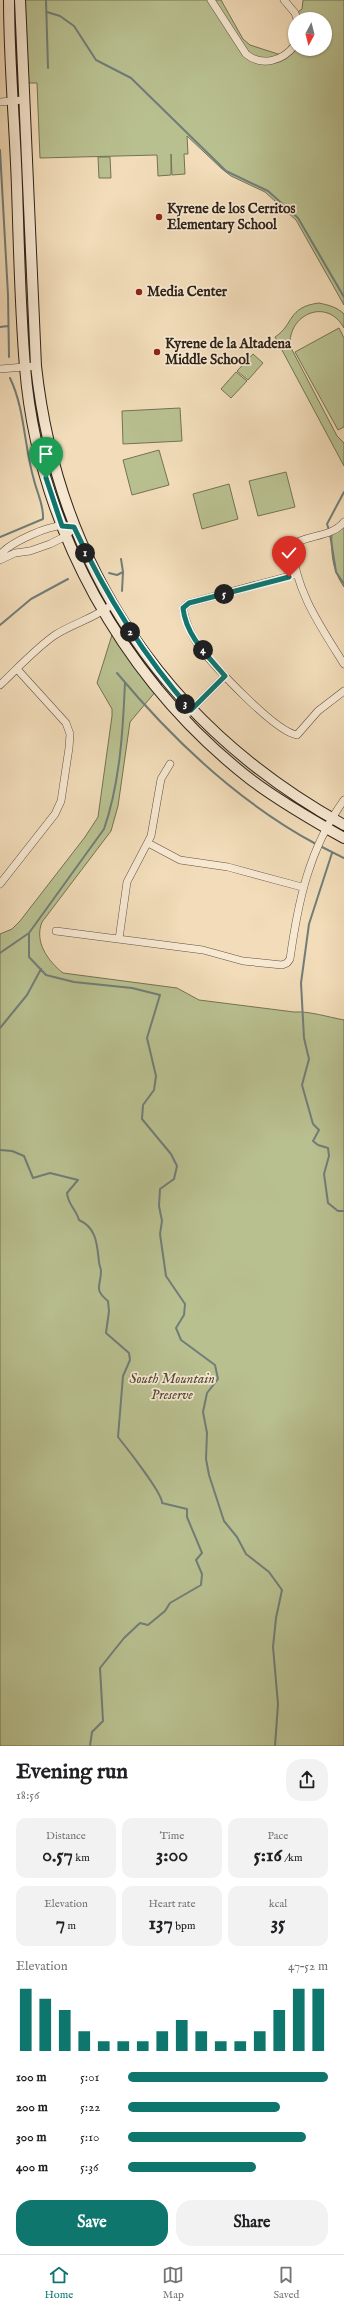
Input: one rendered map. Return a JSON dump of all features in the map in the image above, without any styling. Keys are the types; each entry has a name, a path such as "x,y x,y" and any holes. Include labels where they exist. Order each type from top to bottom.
{"street":[{"path":"9,0 30,230 36,366 44,424 50,451 74,527 90,563 112,604 148,658 191,710 255,768 288,792 344,825"},
{"path":"20,0 18,100 19,230 25,367 42,461 62,526 103,612 140,667 183,718 250,779 291,807 344,838"},
{"path":"211,0 246,54 251,58 263,61 272,61 284,56 288,52"},
{"path":"284,0 294,12"},
{"path":"1,102 18,100"},
{"path":"19,230 30,230"},
{"path":"0,369 36,366"},
{"path":"344,522 332,533 298,541 292,545 297,574 310,608 344,664"},
{"path":"0,555 13,545 45,529 62,526 74,527"},
{"path":"0,560 15,553 30,551 50,544 66,536 74,527"},
{"path":"297,574 189,603 183,608 184,616 193,636 225,676 290,734 297,736 318,711 344,692"},
{"path":"0,685 56,634 103,612 112,604"},
{"path":"0,884 58,808 64,786 70,734 66,723 58,712 17,669"},
{"path":"183,718 225,676"},
{"path":"119,939 127,882 148,843 161,779 170,764"},
{"path":"56,931 203,950 243,960 282,965 287,963 290,959 295,919 302,887 326,828 344,800"},
{"path":"148,843 180,860 228,866 302,887"}],"green space":[{"path":"22,0 221,0 243,39 250,45 284,56 288,53 288,56 332,56 332,12 298,12 302,9 303,0 344,0 344,305 296,220 265,192 231,176 187,136 188,154 184,154 185,174 172,175 171,154 171,175 158,176 157,155 40,158 37,83 26,83"},
{"path":"98,157 110,157 111,178 99,178"},
{"path":"319,303 335,308 344,314 344,328 337,319 328,313 310,313 295,325 291,335 290,346 337,436 344,443 344,466 275,337 301,308"},
{"path":"339,328 344,338 344,427 338,430 295,352"},
{"path":"253,354 263,363 248,380 237,371"},
{"path":"236,372 247,381 231,398 221,389"},
{"path":"180,408 182,441 123,444 122,411"},
{"path":"159,450 169,485 132,495 123,460"},
{"path":"286,472 295,507 258,516 249,481"},
{"path":"229,484 238,519 202,529 193,494"},
{"path":"344,522 344,587 337,574 333,561 332,533"},
{"name":"South Mountain Preserve","path":"116,622 130,644 162,684 130,722 118,806 111,831 42,922 40,929 41,944 48,957 63,973 177,988 199,1000 294,1012 306,1012 344,1020 344,1746 0,1746 0,934 12,929 20,921 85,837 98,817 112,709 97,683"}],"waterway":[{"path":"46,0 48,68"},
{"path":"47,12 60,16 74,26 96,60 131,78 226,171 268,191 298,218 344,297"},
{"path":"0,150 8,295 9,357"},
{"path":"0,327 8,326"},
{"path":"0,537 43,519 40,499 35,485 28,454 19,402 10,378"},
{"path":"329,530 327,524 344,492"},
{"path":"330,534 336,572 344,584"},
{"path":"121,559 123,572 122,591"},
{"path":"109,573 117,575 123,572"},
{"path":"0,625 31,599 68,579"},
{"path":"117,673 161,722 209,768 261,809 288,828 316,844"},
{"path":"0,953 29,933 104,829 114,793 120,756 125,682"},
{"path":"320,846 344,858"},
{"path":"332,853 309,924 301,983 304,1038 309,1059 302,1085 313,1124 319,1130 313,1141 318,1145 328,1148 329,1156 324,1174 328,1203 338,1211 344,1211"},
{"path":"29,933 29,957 46,975 74,982 132,988 160,995 147,1038 156,1076 154,1090 143,1105 142,1119 171,1154 177,1166 174,1179 160,1189 159,1206 162,1221 160,1234 166,1276 185,1304 184,1315 176,1328 181,1340 215,1365 218,1379 207,1393 203,1412 207,1433 206,1459 209,1475 224,1521 237,1537 246,1554 269,1572 282,1590 276,1618 273,1647 278,1704 275,1746"},
{"path":"0,1028 27,995 41,969"},
{"path":"0,1150 12,1151 24,1156 33,1178 50,1173 78,1180 67,1193 70,1204 79,1220 85,1223 93,1232 95,1238 101,1270 99,1290 103,1297 108,1301 109,1311 106,1333 129,1353 130,1360 123,1376 118,1437 151,1481 157,1490 162,1503 187,1509 187,1517 202,1553 196,1560 202,1574 201,1585 170,1603 165,1611 148,1625 140,1623 124,1638 100,1668 103,1721 92,1732 90,1746"}],"place":[{"name":"Kyrene de los Cerritos Elementary School","path":"159,217"},
{"name":"Media Center","path":"139,292"},
{"name":"Kyrene de la Altadena Middle School","path":"157,352"}],"route":[{"path":"46,478 62,526 74,527 90,563 112,604 148,658 172,689 191,710 225,676 198,645 190,631 184,616 183,608 189,603 289,577"}]}
